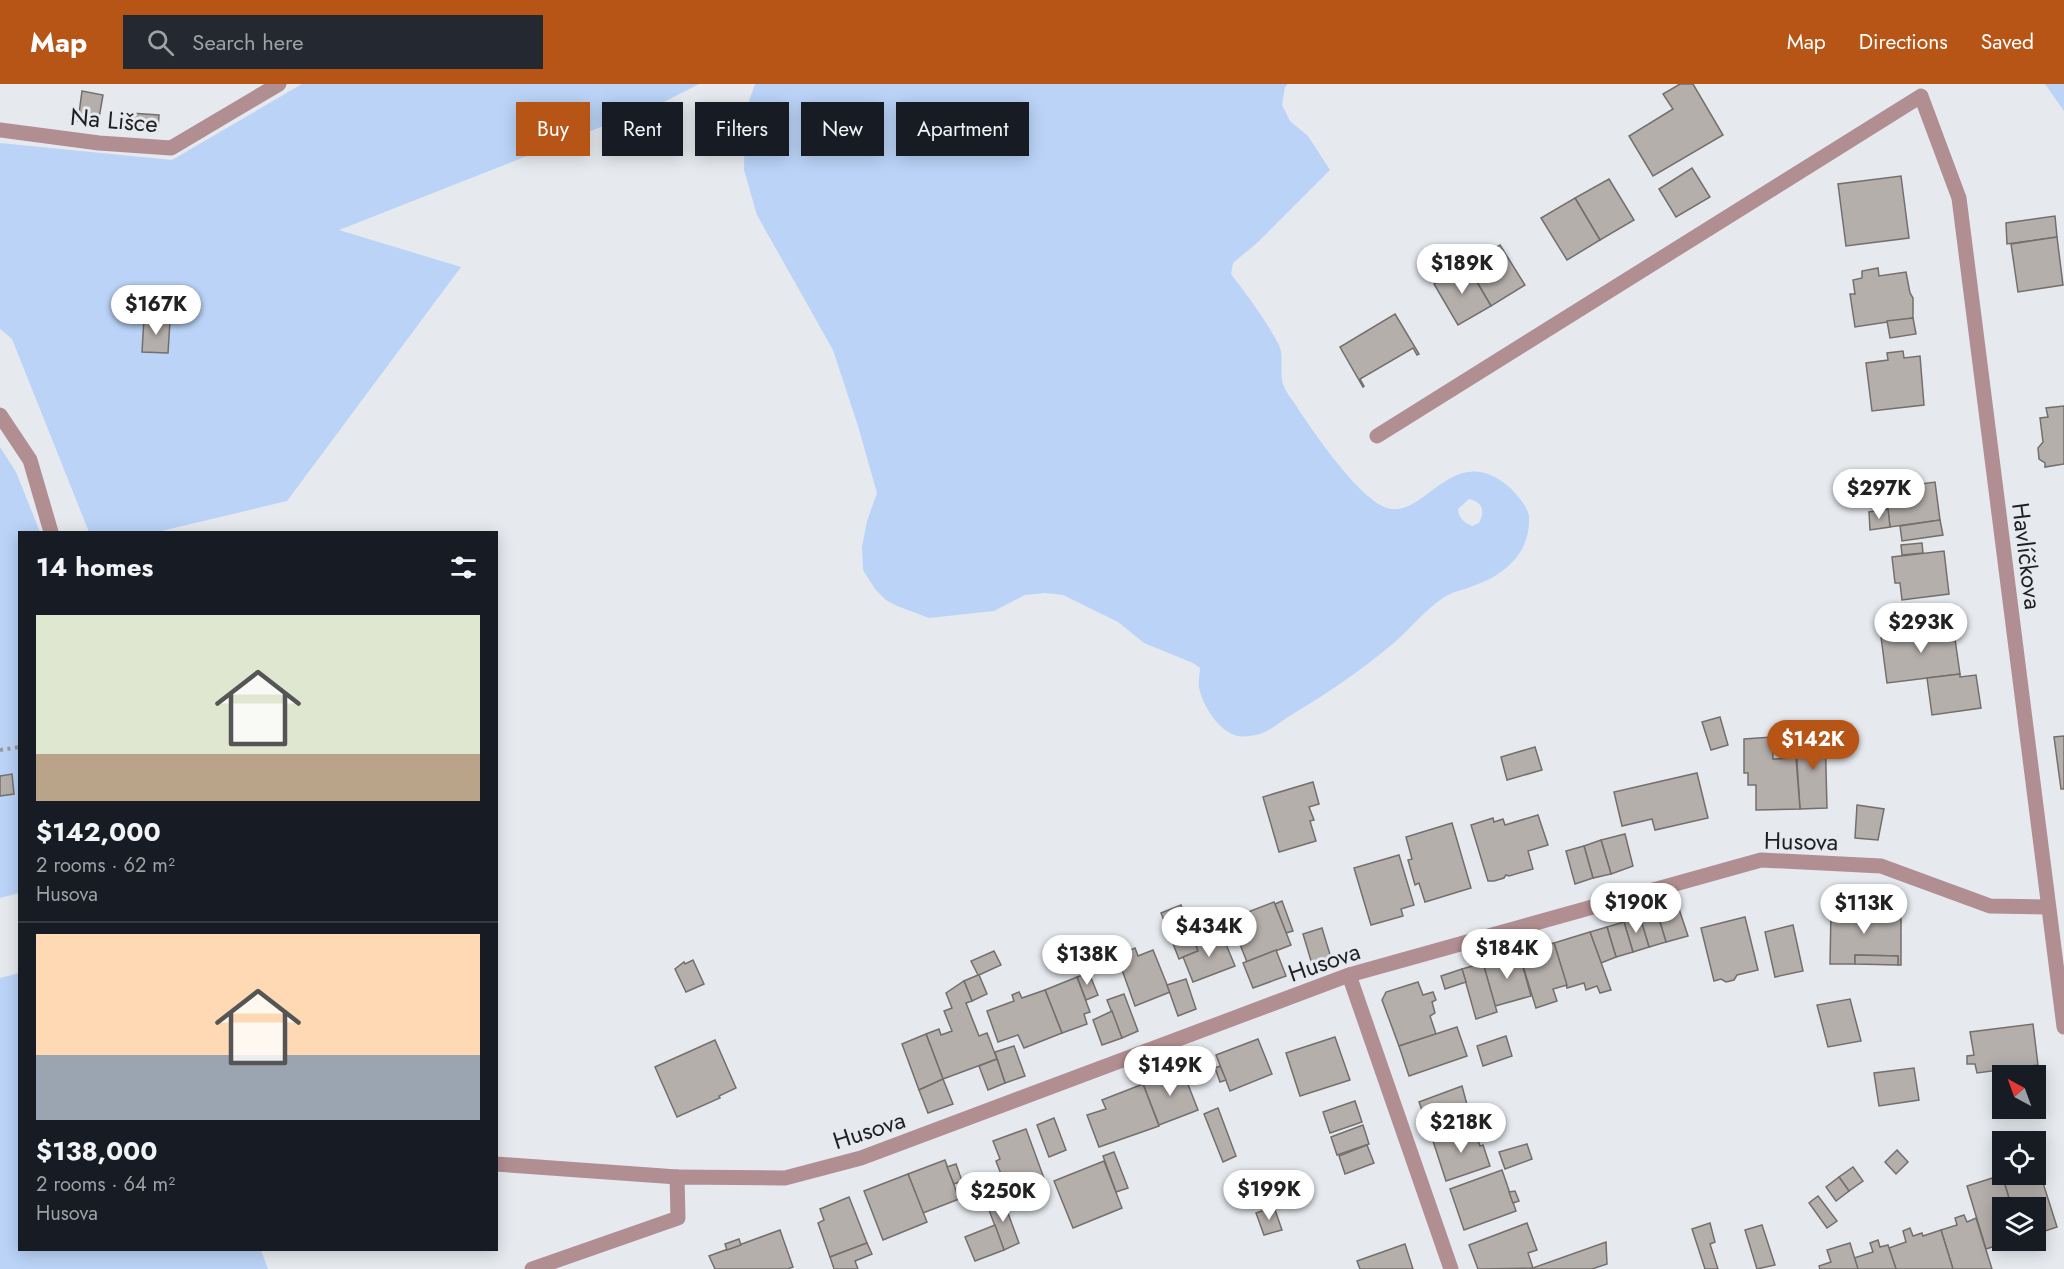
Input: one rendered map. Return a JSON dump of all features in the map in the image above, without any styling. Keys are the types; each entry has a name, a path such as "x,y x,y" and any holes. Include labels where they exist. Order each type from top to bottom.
{"street":[{"name":"Na Lišce","path":"0,130 99,143 171,148 279,84"},
{"name":"Havlíčkova","path":"1377,436 1921,96 1959,198 2064,1027"},
{"path":"0,415 30,460 51,531"},
{"name":"Husova","path":"498,1164 677,1177 785,1178 861,1158 1349,975 1761,860 1881,866 1990,906 2048,907"},
{"path":"1349,975 1451,1269"},
{"path":"532,1269 678,1218 677,1177"}],"path":[{"path":"0,750 18,747"}],"shaded area":[{"path":"302,84 699,84 664,102 602,102 602,127 590,131 590,102 516,102 516,156 527,156 339,230 461,267 287,501 161,531 89,531 12,339 0,329 0,143 172,160"},
{"path":"755,84 1288,84 1285,87 1282,105 1290,121 1308,136 1330,170 1258,242 1233,263 1231,274 1268,325 1278,343 1285,389 1324,446 1350,478 1376,502 1387,508 1401,509 1455,476 1471,472 1488,474 1508,486 1524,504 1529,516 1526,541 1521,552 1496,576 1450,594 1436,603 1401,637 1329,691 1269,730 1247,736 1231,733 1212,717 1201,694 1200,668 1144,643 1118,622 1063,595 1045,593 1025,595 994,611 929,618 897,606 886,600 875,589 863,570 862,547 867,521 877,493 833,350 757,215 744,170 744,156 789,156 789,102 749,102","holes":["1469,499 1477,502 1482,508 1482,515 1479,523 1472,526 1462,519 1458,509"]},
{"path":"2045,84 2064,84 2064,111"},
{"path":"0,447 16,472 40,531 18,531 18,893 0,898"},
{"path":"18,973 18,1251 261,1251 268,1269 0,1269 0,978"}],"building":[{"path":"1680,84 1693,84 1723,135 1653,176 1629,136 1673,109 1663,94"},
{"path":"82,91 103,95 98,124 78,121"},
{"path":"130,113 159,115 158,131 130,129"},
{"path":"1692,168 1710,197 1676,217 1659,189"},
{"path":"1901,176 1909,238 1846,246 1838,184"},
{"path":"1609,179 1634,220 1600,240 1575,198"},
{"path":"1575,198 1600,240 1567,260 1541,218"},
{"path":"2055,216 2057,237 2007,244 2006,223"},
{"path":"2057,237 2063,285 2018,292 2011,244"},
{"path":"1500,245 1525,285 1491,306 1467,265"},
{"path":"1467,265 1491,306 1458,325 1434,284"},
{"path":"1878,268 1879,276 1906,272 1913,298 1913,318 1855,327 1850,294 1855,294 1853,280 1862,278 1862,271"},
{"path":"1395,314 1419,354 1417,355 1413,348 1360,379 1363,387 1340,347"},
{"path":"144,318 170,321 168,353 142,352"},
{"path":"1913,318 1916,334 1890,338 1887,321"},
{"path":"1903,351 1904,358 1920,356 1924,405 1872,411 1866,363 1888,360 1887,353"},
{"path":"2064,406 2064,464 2045,467 2045,463 2039,459 2038,448 2043,442 2040,418 2048,417 2046,408"},
{"path":"1935,482 1940,520 1890,527 1885,489"},
{"path":"1888,509 1890,527 1870,530 1869,512"},
{"path":"1940,520 1943,535 1902,541 1900,526"},
{"path":"1922,543 1923,553 1902,555 1901,545"},
{"path":"1944,551 1949,594 1902,600 1900,583 1895,583 1892,557"},
{"path":"1953,625 1960,674 1887,683 1881,637"},
{"path":"1960,674 1960,677 1976,675 1981,708 1932,715 1927,678"},
{"path":"1720,717 1728,745 1711,750 1702,722"},
{"path":"1825,730 1827,808 1800,809 1796,746 1807,746 1806,731"},
{"path":"2064,736 2064,789 2061,789 2054,737"},
{"path":"1772,737 1773,759 1796,758 1800,809 1756,810 1756,785 1748,785 1748,773 1744,773 1744,739"},
{"path":"1535,747 1542,770 1507,780 1501,757"},
{"path":"1697,773 1708,818 1655,830 1652,819 1622,826 1614,792"},
{"path":"12,774 14,794 0,796 0,776"},
{"path":"1313,782 1319,804 1309,807 1314,820 1310,821 1316,841 1279,852 1263,797"},
{"path":"1857,805 1884,809 1878,840 1855,838"},
{"path":"1538,815 1548,845 1528,851 1533,869 1488,881 1471,825 1493,818 1494,822 1503,819 1505,825"},
{"path":"1452,823 1471,888 1425,902 1419,883 1415,885 1408,860 1412,859 1406,837"},
{"path":"1625,834 1633,866 1611,874 1601,840"},
{"path":"1601,840 1611,874 1593,878 1584,846"},
{"path":"1584,846 1593,878 1575,884 1566,851"},
{"path":"1399,855 1414,905 1401,909 1403,916 1371,925 1354,868"},
{"path":"1282,901 1293,931 1286,933 1275,904"},
{"path":"1274,902 1291,945 1247,962 1230,919"},
{"path":"1854,903 1868,903 1868,913 1901,914 1901,965 1898,965 1898,956 1855,955 1855,964 1830,964 1831,912 1853,913"},
{"path":"1181,905 1198,951 1179,959 1161,913"},
{"path":"1678,906 1688,936 1666,942 1657,912"},
{"path":"1657,912 1666,942 1649,947 1640,917"},
{"path":"1640,917 1649,947 1633,952 1624,922"},
{"path":"1745,917 1758,970 1737,975 1734,980 1726,982 1721,979 1714,981 1701,928"},
{"path":"1624,922 1633,952 1616,957 1607,927"},
{"path":"1793,925 1803,971 1775,977 1765,932"},
{"path":"1607,927 1616,957 1601,963 1590,932"},
{"path":"1322,928 1331,958 1312,964 1303,934"},
{"path":"1221,932 1235,966 1193,982 1183,957 1198,951 1195,942"},
{"path":"1590,932 1611,990 1600,993 1597,986 1586,990 1584,983 1567,988 1554,943"},
{"path":"1554,943 1567,985 1553,989 1557,1001 1536,1008 1519,953"},
{"path":"1135,948 1138,956 1153,950 1170,992 1135,1006 1117,956"},
{"path":"1276,950 1286,976 1253,988 1243,963"},
{"path":"994,951 1001,965 979,975 987,994 972,1001 964,981 978,975 971,961"},
{"path":"1519,953 1531,996 1495,1006 1483,963"},
{"path":"1855,955 1898,956 1898,965 1855,964"},
{"path":"693,960 704,984 686,992 675,969 684,962 685,964"},
{"path":"1483,963 1497,1012 1476,1019 1462,969"},
{"path":"1462,969 1466,982 1445,989 1441,976"},
{"path":"1089,973 1098,995 1086,1000 1077,977"},
{"path":"1077,977 1090,1012 1084,1014 1087,1024 1062,1033 1045,990"},
{"path":"1186,979 1196,1009 1178,1016 1167,985"},
{"path":"964,981 972,1001 966,1003 979,1036 987,1033 997,1059 943,1079 926,1034 939,1029 941,1035 952,1031 944,1011 952,1008 946,993"},
{"path":"1418,982 1423,995 1433,992 1436,1000 1432,1002 1435,1013 1430,1016 1436,1034 1399,1046 1382,1000 1386,992"},
{"path":"1045,990 1062,1033 1024,1048 1018,1035 998,1042 987,1011 1014,1001 1012,995 1019,992 1022,998"},
{"path":"1124,994 1138,1031 1122,1038 1107,1000"},
{"path":"1850,999 1861,1041 1828,1047 1817,1005"},
{"path":"1112,1011 1122,1038 1102,1045 1093,1020"},
{"path":"2033,1024 2038,1065 1992,1065 1992,1071 1977,1073 1975,1064 1967,1064 1967,1056 1974,1055 1970,1032"},
{"path":"1457,1027 1467,1056 1409,1076 1399,1046"},
{"path":"926,1034 943,1079 919,1090 902,1044"},
{"path":"1506,1036 1512,1056 1483,1066 1477,1046"},
{"path":"1335,1037 1350,1080 1300,1096 1286,1053"},
{"path":"1258,1039 1272,1074 1230,1091 1216,1055"},
{"path":"715,1040 736,1088 719,1096 720,1098 677,1117 655,1067"},
{"path":"1014,1046 1025,1076 1005,1083 995,1052"},
{"path":"997,1059 1005,1083 988,1090 979,1066"},
{"path":"1220,1066 1226,1080 1220,1082 1215,1068"},
{"path":"1914,1068 1919,1100 1879,1106 1874,1073"},
{"path":"1182,1069 1198,1110 1159,1125 1143,1084"},
{"path":"943,1079 953,1104 928,1113 919,1090"},
{"path":"1143,1084 1159,1126 1099,1147 1087,1115 1106,1109 1102,1100"},
{"path":"1462,1086 1473,1127 1433,1141 1419,1102"},
{"path":"1355,1101 1362,1122 1330,1133 1323,1112"},
{"path":"1218,1108 1236,1156 1223,1162 1204,1114"},
{"path":"1054,1118 1066,1150 1049,1157 1037,1125"},
{"path":"1363,1125 1369,1144 1337,1155 1331,1137"},
{"path":"1473,1127 1480,1146 1483,1145 1490,1166 1446,1181 1433,1141"},
{"path":"1026,1129 1045,1181 1016,1192 1014,1185 1006,1187 996,1161 1000,1159 993,1141"},
{"path":"1527,1144 1532,1159 1505,1169 1499,1152"},
{"path":"1367,1145 1374,1163 1345,1174 1339,1156"},
{"path":"1897,1150 1908,1162 1896,1174 1885,1162"},
{"path":"1114,1152 1128,1188 1116,1192 1103,1156"},
{"path":"945,1160 959,1199 923,1213 908,1174"},
{"path":"1104,1161 1122,1208 1073,1228 1054,1181"},
{"path":"956,1164 962,1181 954,1184 947,1167"},
{"path":"1853,1167 1863,1181 1849,1191 1839,1177"},
{"path":"1502,1170 1516,1211 1464,1230 1450,1189"},
{"path":"908,1174 927,1222 883,1240 864,1191"},
{"path":"1839,1177 1849,1191 1836,1201 1826,1187"},
{"path":"1992,1178 1992,1185 2005,1185 2009,1197 1992,1197 1992,1247 1986,1249 1967,1186"},
{"path":"2005,1185 2044,1185 2057,1227 2046,1231 2046,1197 2009,1197"},
{"path":"1515,1191 1519,1201 1513,1203 1509,1192"},
{"path":"1818,1196 1837,1221 1827,1228 1809,1203"},
{"path":"849,1197 867,1243 830,1257 818,1223 824,1220 820,1209"},
{"path":"1002,1197 1019,1243 1004,1250 986,1202"},
{"path":"1274,1207 1282,1230 1264,1235 1256,1213"},
{"path":"1964,1215 1967,1222 1976,1218 1992,1269 1953,1269 1941,1230 1957,1225 1955,1218"},
{"path":"1527,1223 1537,1250 1528,1253 1533,1268 1478,1269 1469,1245"},
{"path":"1710,1223 1715,1242 1710,1244 1718,1269 1705,1269 1692,1229"},
{"path":"995,1225 1004,1250 975,1261 965,1237"},
{"path":"1762,1225 1775,1265 1757,1269 1745,1230"},
{"path":"1910,1228 1913,1236 1922,1233 1923,1236 1941,1230 1953,1269 1896,1269 1889,1248 1906,1242 1903,1231"},
{"path":"780,1230 793,1267 788,1269 715,1269 709,1256"},
{"path":"739,1239 741,1245 727,1250 725,1244"},
{"path":"1878,1240 1880,1247 1888,1245 1896,1269 1858,1269 1854,1258 1873,1252 1870,1243"},
{"path":"1606,1242 1607,1264 1592,1269 1530,1269"},
{"path":"867,1243 872,1254 855,1261 858,1269 834,1269 830,1257"},
{"path":"1850,1243 1858,1269 1820,1269 1819,1266 1831,1262 1827,1250"},
{"path":"1405,1244 1413,1269 1360,1269 1357,1261"}]}
